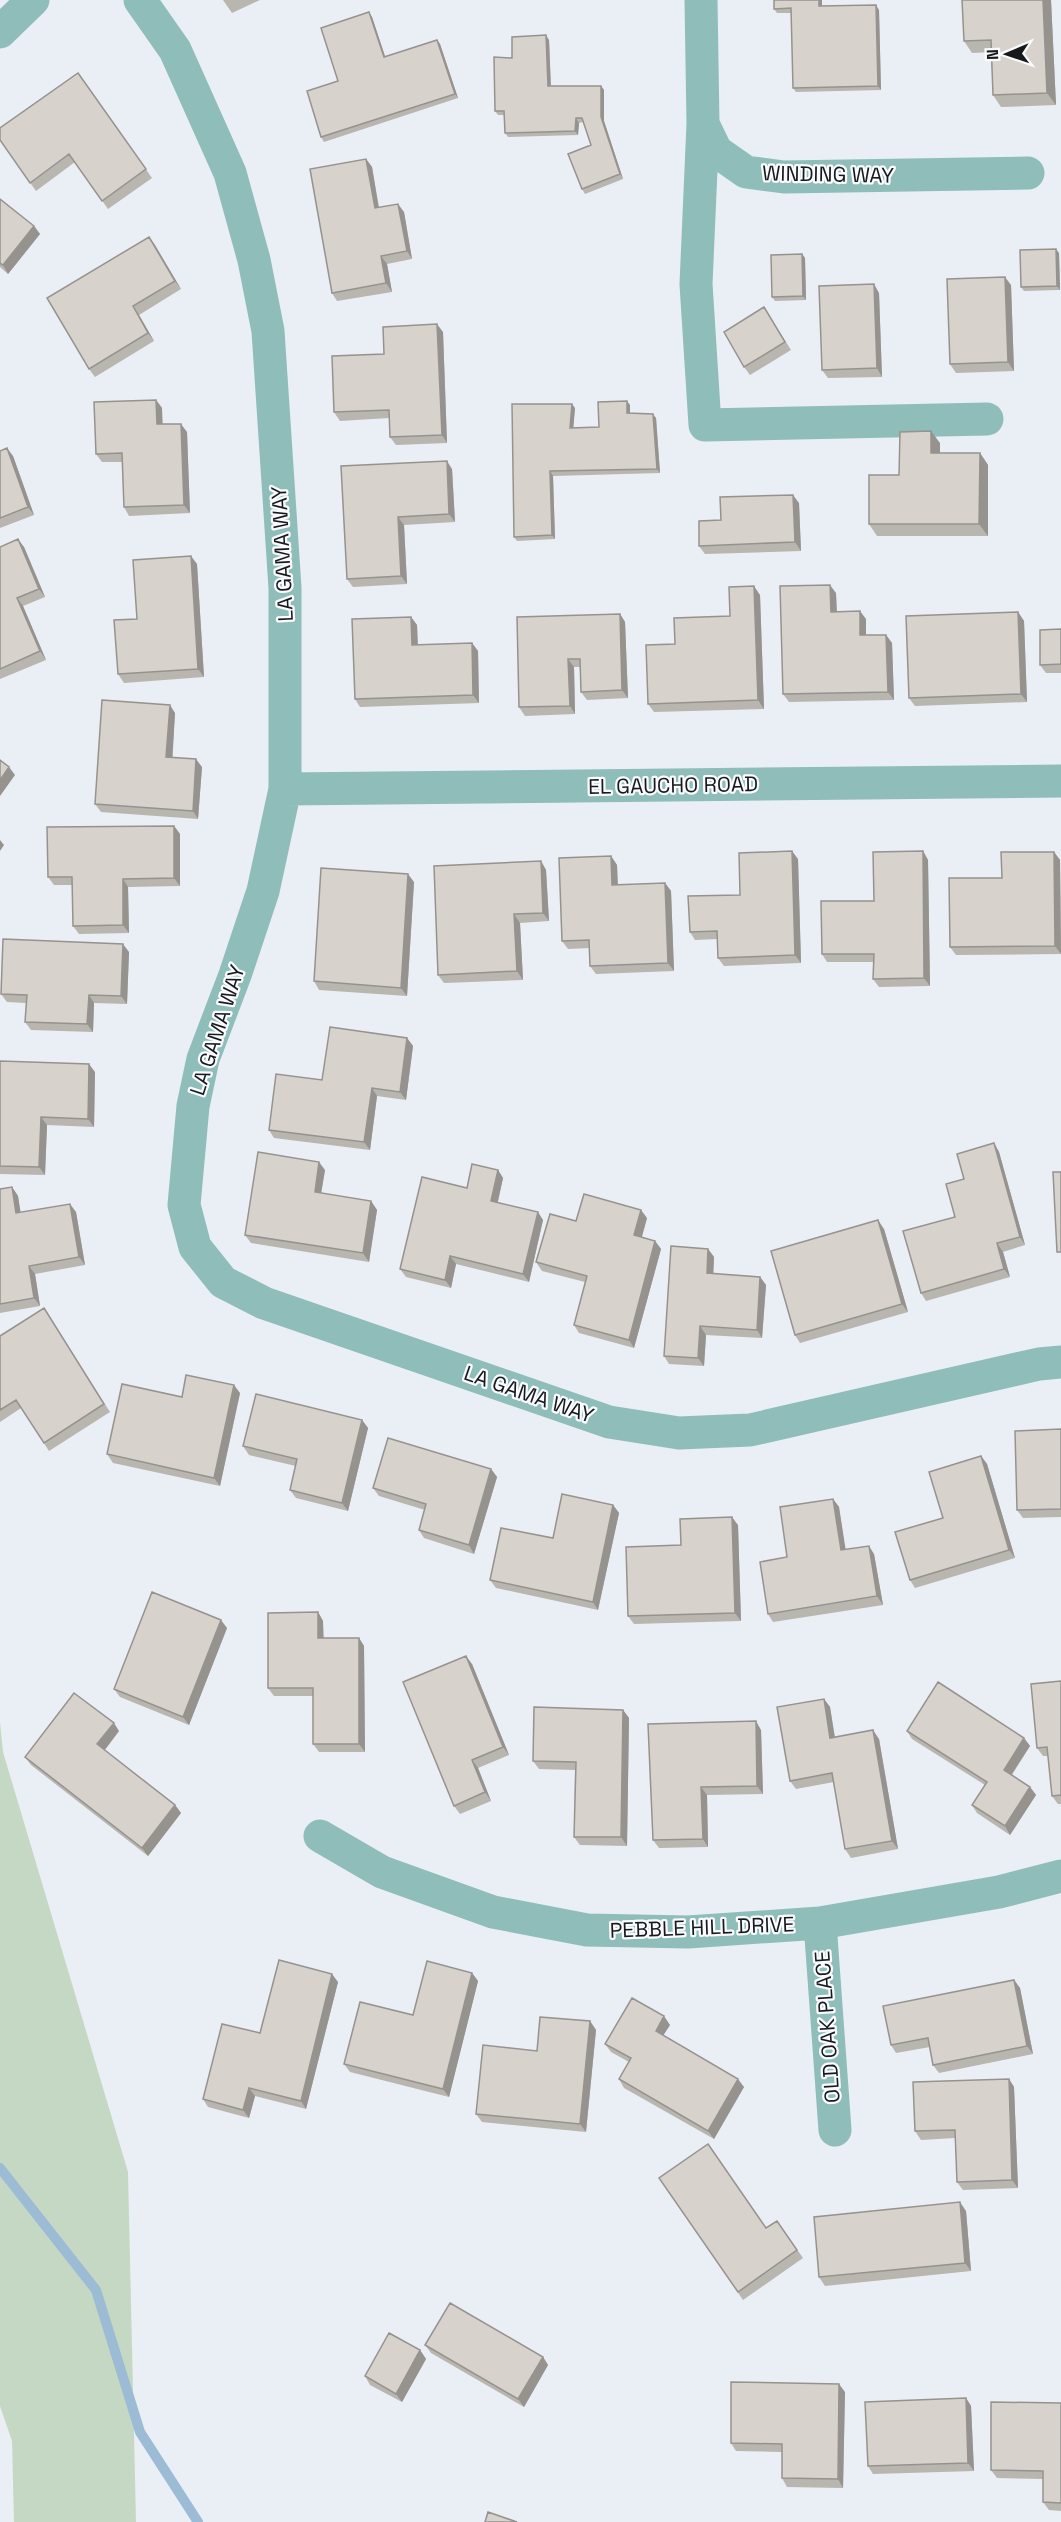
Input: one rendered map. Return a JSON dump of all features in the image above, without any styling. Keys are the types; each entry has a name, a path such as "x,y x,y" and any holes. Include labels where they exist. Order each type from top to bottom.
{"street":[{"path":"0,32 33,0"},
{"name":"LA GAMA WAY","path":"140,0 175,50 230,173 254,260 268,331 285,588 285,789 263,891 235,975 203,1059 193,1106 184,1205 195,1247 223,1282 264,1303 609,1422 679,1433 750,1430 1039,1364 1061,1362"},
{"name":"WINDING WAY","path":"701,0 703,124 716,151 746,172 784,177 1028,173"},
{"path":"703,124 696,284 705,425 987,419"},
{"name":"EL GAUCHO ROAD","path":"285,789 1061,781"},
{"name":"PEBBLE HILL DRIVE","path":"320,1836 382,1872 493,1912 587,1930 688,1932 820,1923 999,1892 1061,1876"},
{"name":"OLD OAK PLACE","path":"820,1923 835,2130"}],"green space":[{"path":"0,1722 3,1752 128,2172 136,2522 14,2522 12,2441 0,2406"}],"building":[{"path":"774,0 819,0 819,6 876,5 878,86 793,88 791,8 774,9"},
{"path":"962,0 1043,0 1047,93 993,95 991,40 964,41"},
{"path":"369,12 384,57 437,40 455,94 321,137 307,91 338,81 321,28"},
{"path":"546,35 548,86 601,86 601,117 620,174 582,189 568,154 591,145 582,118 576,118 575,131 505,133 504,111 495,111 494,57 512,58 512,37"},
{"path":"78,73 146,169 102,201 69,154 30,183 0,140 0,128"},
{"path":"366,159 375,208 398,204 407,251 381,256 386,283 332,293 310,169"},
{"path":"0,199 34,226 3,265 0,263"},
{"path":"149,237 175,281 133,306 148,333 89,369 47,298"},
{"path":"1056,249 1057,286 1021,287 1020,250"},
{"path":"802,254 803,296 772,297 771,255"},
{"path":"1005,277 1008,362 950,364 947,279"},
{"path":"874,284 877,368 822,370 819,286"},
{"path":"764,307 785,342 744,367 724,332"},
{"path":"437,324 442,435 390,437 389,410 334,412 332,356 384,354 383,327"},
{"path":"156,400 157,424 181,424 184,505 124,507 122,453 96,454 94,402"},
{"path":"627,401 627,413 653,414 657,469 550,471 552,535 514,537 512,404 572,404 570,428 599,427 598,402"},
{"path":"931,431 931,453 980,453 979,524 869,524 869,475 899,475 900,432"},
{"path":"7,448 28,507 0,518 0,451"},
{"path":"447,461 449,514 398,517 401,576 347,579 341,466"},
{"path":"793,495 795,542 699,546 699,521 721,520 720,497"},
{"path":"18,539 39,589 17,598 40,651 0,669 0,547"},
{"path":"191,556 198,669 118,674 114,620 137,619 133,560"},
{"path":"830,585 831,612 860,611 860,635 886,635 888,692 783,694 780,586"},
{"path":"754,586 758,700 648,704 646,645 675,644 674,618 730,616 729,587"},
{"path":"1018,612 1021,694 909,698 906,616"},
{"path":"620,614 622,690 581,692 580,659 568,659 570,706 519,707 517,617"},
{"path":"411,617 412,645 472,643 473,695 355,699 352,619"},
{"path":"1061,629 1061,664 1040,665 1040,630"},
{"path":"102,700 170,705 166,757 196,759 193,811 95,804"},
{"path":"0,760 9,767 0,780"},
{"path":"174,826 174,878 123,879 123,925 73,926 72,877 48,877 47,827"},
{"path":"792,851 795,955 718,958 717,931 690,932 688,896 740,895 739,853"},
{"path":"923,851 924,978 873,979 874,954 822,954 821,901 874,901 873,852"},
{"path":"1001,852 1054,852 1055,946 950,947 949,878 1002,878"},
{"path":"611,856 612,885 665,883 668,963 590,966 589,940 562,941 559,858"},
{"path":"541,861 543,913 514,914 517,971 438,975 434,866"},
{"path":"321,868 408,874 401,988 314,981"},
{"path":"3,939 123,944 121,996 89,995 87,1024 25,1022 27,995 1,994"},
{"path":"330,1027 407,1038 400,1092 372,1088 364,1142 269,1130 276,1074 322,1080"},
{"path":"0,1061 89,1064 88,1119 41,1117 39,1167 0,1166"},
{"path":"994,1143 1020,1237 997,1243 1004,1269 921,1293 903,1231 955,1217 946,1184 964,1179 957,1154"},
{"path":"258,1152 319,1162 315,1192 371,1201 363,1253 245,1235"},
{"path":"472,1164 498,1170 491,1201 538,1212 523,1274 450,1256 445,1280 400,1269 422,1177 467,1188"},
{"path":"1053,1172 1061,1172 1061,1252 1057,1252"},
{"path":"12,1187 16,1213 70,1204 79,1257 29,1266 34,1298 0,1304 0,1189"},
{"path":"584,1194 641,1210 634,1235 655,1241 629,1340 574,1325 587,1276 536,1262 550,1214 576,1221"},
{"path":"878,1220 902,1304 795,1335 771,1251"},
{"path":"671,1246 708,1249 707,1273 760,1277 757,1330 700,1326 698,1358 664,1356"},
{"path":"44,1308 104,1404 44,1443 16,1400 0,1410 0,1336"},
{"path":"186,1375 234,1385 214,1478 107,1454 122,1384 182,1397"},
{"path":"256,1394 362,1420 342,1503 290,1490 297,1459 243,1446"},
{"path":"1061,1429 1061,1509 1017,1510 1015,1431"},
{"path":"388,1438 491,1469 469,1545 419,1530 426,1504 373,1488"},
{"path":"981,1456 1009,1550 910,1580 895,1532 943,1518 929,1472"},
{"path":"562,1494 613,1505 593,1602 490,1580 501,1528 553,1538"},
{"path":"833,1499 841,1550 869,1546 877,1596 768,1614 760,1562 787,1557 780,1507"},
{"path":"732,1517 735,1613 628,1616 626,1547 681,1545 680,1519"},
{"path":"152,1592 221,1620 183,1717 114,1689"},
{"path":"318,1612 318,1638 359,1638 359,1744 313,1744 313,1688 268,1688 268,1613"},
{"path":"466,1656 503,1747 472,1760 485,1792 454,1806 403,1682"},
{"path":"1061,1681 1061,1795 1052,1796 1047,1747 1037,1748 1031,1684"},
{"path":"938,1682 1024,1738 1004,1770 1030,1787 1005,1826 972,1805 987,1782 907,1731"},
{"path":"74,1693 114,1723 97,1744 175,1805 142,1848 25,1757"},
{"path":"824,1699 830,1738 873,1730 892,1841 845,1849 832,1773 790,1781 777,1707"},
{"path":"534,1707 623,1710 621,1837 574,1837 576,1762 533,1761"},
{"path":"756,1721 757,1786 701,1787 703,1839 653,1840 648,1724"},
{"path":"279,1960 332,1974 301,2101 249,2088 243,2110 203,2099 222,2024 260,2033"},
{"path":"427,1961 472,1973 443,2089 344,2064 360,2002 413,2015"},
{"path":"1014,1980 1027,2046 933,2065 928,2038 891,2045 883,2006"},
{"path":"632,1998 664,2016 656,2031 738,2079 708,2131 619,2079 631,2058 605,2044"},
{"path":"540,2017 590,2021 580,2124 476,2114 483,2045 537,2051"},
{"path":"1009,2079 1012,2180 957,2182 955,2130 915,2131 913,2082"},
{"path":"708,2144 766,2228 777,2221 797,2250 738,2292 659,2178"},
{"path":"960,2202 965,2263 819,2277 814,2217"},
{"path":"450,2303 543,2357 518,2399 425,2345"},
{"path":"389,2333 420,2350 396,2394 365,2376"},
{"path":"731,2382 839,2384 838,2479 782,2478 782,2444 731,2443"},
{"path":"966,2398 968,2463 868,2466 865,2402"},
{"path":"991,2402 1061,2403 1061,2503 1043,2502 1043,2471 991,2470"},
{"path":"488,2512 517,2522 485,2522"}],"waterway":[{"path":"0,2168 96,2290 140,2432 198,2522"}]}
